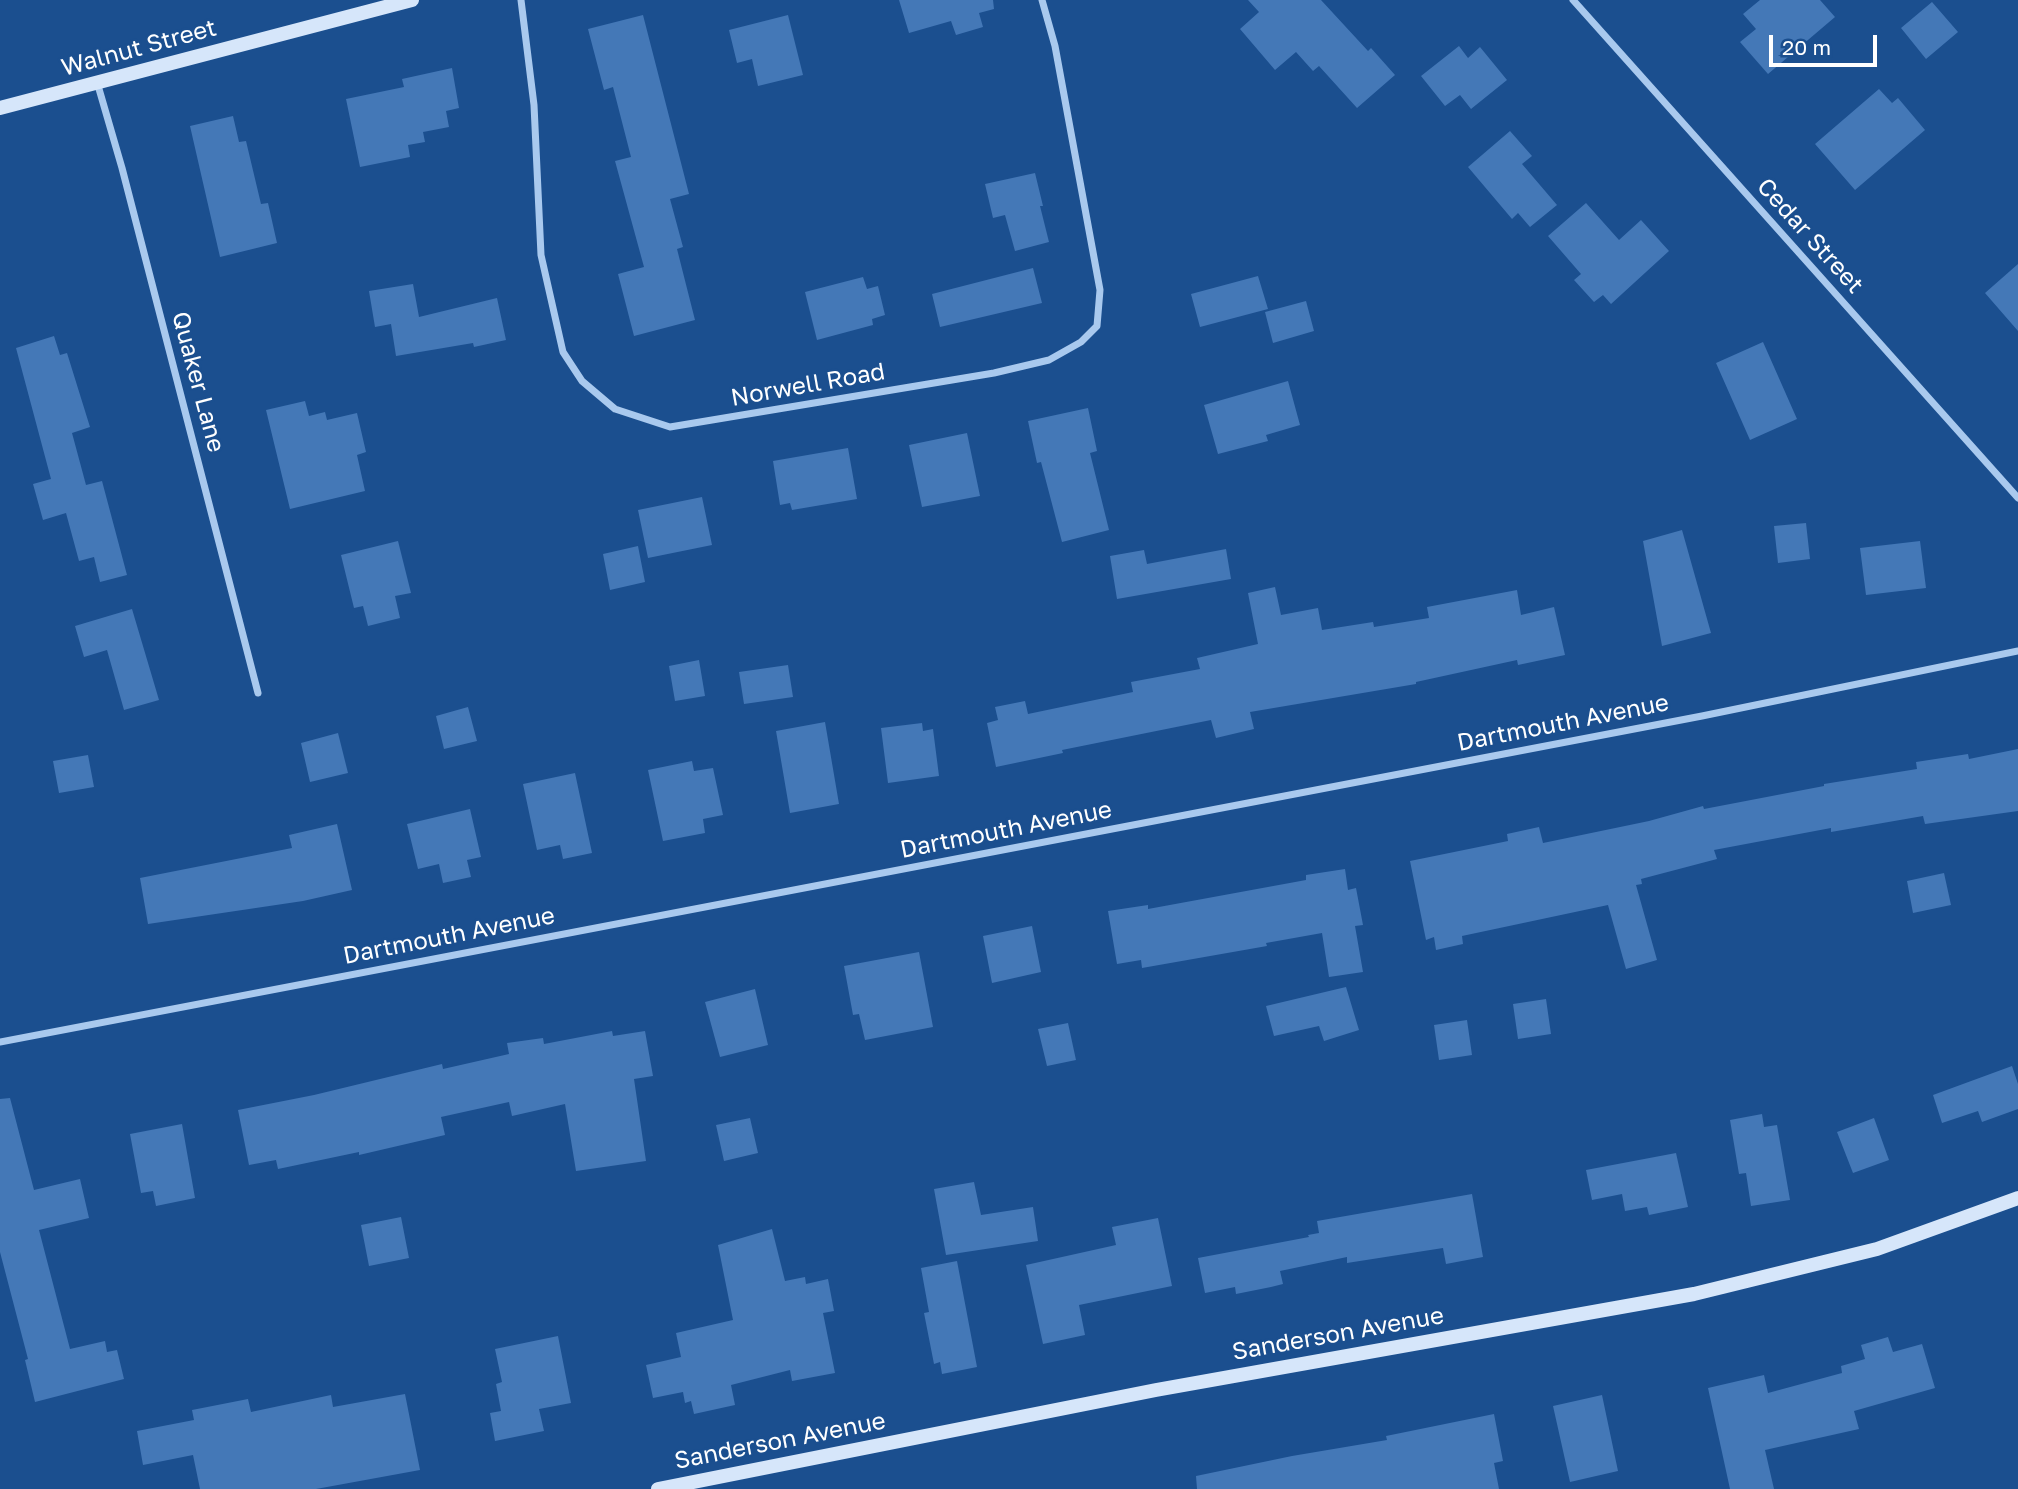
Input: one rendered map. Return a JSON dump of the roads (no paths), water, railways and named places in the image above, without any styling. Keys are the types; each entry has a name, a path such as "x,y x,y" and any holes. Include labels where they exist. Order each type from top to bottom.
{"street":[{"name":"Walnut Street","path":"0,108 412,0"},
{"name":"Norwell Road","path":"521,0 534,105 541,255 563,352 582,381 615,410 670,427 994,373 1049,360 1081,342 1097,326 1100,290 1055,46 1042,0"},
{"name":"Cedar Street","path":"1573,0 2018,498"},
{"name":"Quaker Lane","path":"97,82 122,168 258,693"},
{"name":"Dartmouth Avenue","path":"0,1042 1689,719 2018,650"},
{"name":"Sanderson Avenue","path":"658,1489 1156,1390 1695,1294 1877,1249 2018,1198"}]}
